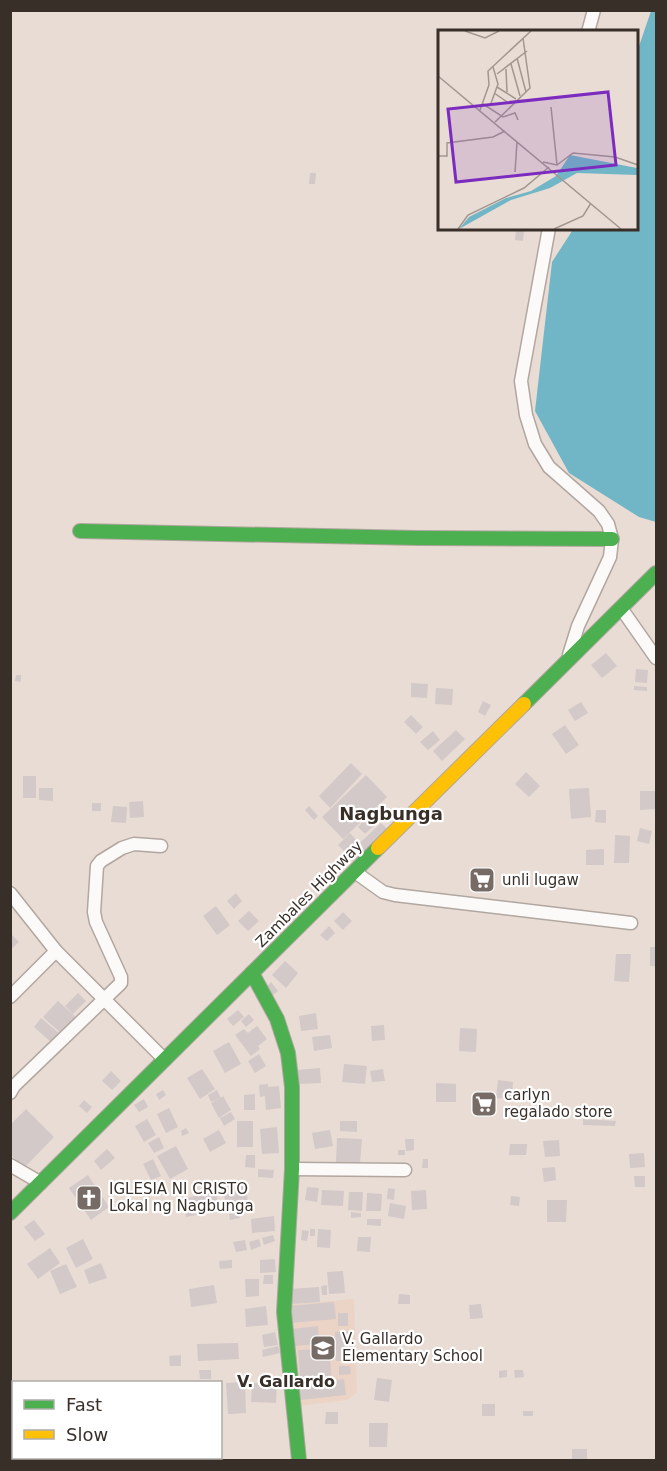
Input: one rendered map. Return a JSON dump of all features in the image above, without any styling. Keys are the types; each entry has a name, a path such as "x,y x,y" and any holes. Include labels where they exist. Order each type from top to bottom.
{"street":[{"path":"589,30 594,10"},
{"path":"549,230 521,381 526,415 536,444 549,467 599,511 608,524 612,539 609,557 578,626 567,662"},
{"path":"81,531 405,538 612,539"},
{"name":"Zambales Highway","path":"10,1213 657,573"},
{"path":"621,608 657,658"},
{"path":"12,1088 121,983 94,912 97,866 100,861 134,844 161,846"},
{"path":"355,872 383,892 395,895 631,923"},
{"path":"12,900 56,951 165,1060"},
{"path":"10,997 56,951"},
{"path":"252,973 277,1019 288,1053 292,1087 292,1169 284,1312 299,1461"},
{"path":"10,1165 41,1183"},
{"path":"292,1169 405,1170"}],"shaded area":[{"name":"V. Gallardo Elementary School","path":"354,1299 357,1392 348,1400 297,1406 285,1305"}],"water":[{"path":"651,11 656,11 656,522 639,517 569,473 535,411 552,262 573,230 637,230 637,52"}],"building":[{"path":"310,173 316,173 315,184 309,184"},
{"path":"516,230 524,231 523,241 515,240"},
{"path":"606,653 617,666 602,678 591,665"},
{"path":"636,669 648,670 647,683 635,682"},
{"path":"16,675 21,675 21,682 15,681"},
{"path":"411,683 428,684 427,698 411,697"},
{"path":"634,686 647,687 647,691 634,690"},
{"path":"436,688 453,689 452,705 435,704"},
{"path":"483,701 491,705 485,716 478,712"},
{"path":"581,702 588,713 575,721 568,710"},
{"path":"411,715 423,727 416,734 404,722"},
{"path":"565,725 579,745 566,754 552,734"},
{"path":"456,730 465,739 442,761 433,751"},
{"path":"433,731 440,740 428,750 420,742"},
{"path":"351,763 362,774 330,808 319,796"},
{"path":"526,772 540,786 529,797 515,784"},
{"path":"366,775 387,797 343,839 322,817"},
{"path":"23,776 36,776 36,798 23,798"},
{"path":"39,788 53,788 53,801 39,800"},
{"path":"589,788 591,817 571,819 569,789"},
{"path":"640,791 656,791 656,809 640,810"},
{"path":"143,801 144,817 130,818 129,802"},
{"path":"92,803 101,803 101,811 92,811"},
{"path":"113,806 127,807 126,823 111,822"},
{"path":"309,806 318,816 314,820 305,810"},
{"path":"596,810 606,810 606,823 595,822"},
{"path":"369,815 377,823 365,834 358,827"},
{"path":"381,823 389,831 355,864 347,855"},
{"path":"640,828 652,831 649,844 637,841"},
{"path":"350,833 359,843 347,854 338,845"},
{"path":"615,835 630,836 629,863 614,863"},
{"path":"604,849 604,865 586,865 586,850"},
{"path":"236,893 242,901 234,909 227,901"},
{"path":"216,906 230,925 217,935 203,916"},
{"path":"249,911 259,921 248,931 238,921"},
{"path":"343,912 352,921 343,930 334,921"},
{"path":"329,926 335,933 327,941 320,935"},
{"path":"10,933 19,942 10,950"},
{"path":"650,947 656,947 656,966 650,966"},
{"path":"616,954 631,954 629,982 614,981"},
{"path":"285,961 298,973 286,988 272,975"},
{"path":"271,982 278,991 272,996 265,988"},
{"path":"78,993 86,1001 73,1014 65,1006"},
{"path":"58,1001 78,1019 63,1035 43,1017"},
{"path":"238,1010 244,1017 233,1026 227,1019"},
{"path":"316,1013 318,1029 301,1031 299,1016"},
{"path":"249,1014 254,1020 246,1027 241,1021"},
{"path":"41,1018 60,1034 52,1043 34,1027"},
{"path":"384,1025 385,1040 372,1041 371,1026"},
{"path":"257,1026 267,1039 251,1056 235,1035 244,1029 248,1033"},
{"path":"460,1028 477,1029 476,1052 459,1051"},
{"path":"330,1035 332,1048 314,1051 312,1037"},
{"path":"229,1042 241,1064 225,1073 213,1051"},
{"path":"259,1054 266,1066 255,1073 248,1061"},
{"path":"344,1064 367,1066 365,1084 342,1082"},
{"path":"320,1068 321,1083 298,1084 297,1070"},
{"path":"202,1069 215,1089 200,1099 187,1078"},
{"path":"383,1069 385,1081 372,1082 370,1071"},
{"path":"111,1071 121,1081 112,1090 102,1081"},
{"path":"498,1080 513,1082 512,1099 496,1098"},
{"path":"436,1083 456,1084 456,1102 436,1102"},
{"path":"268,1084 268,1087 279,1086 281,1108 266,1110 265,1096 260,1097 259,1085"},
{"path":"163,1090 166,1095 159,1100 156,1094"},
{"path":"217,1090 231,1110 219,1118 211,1103 219,1099 211,1102 208,1095"},
{"path":"255,1094 255,1110 244,1110 244,1095"},
{"path":"144,1099 148,1107 139,1112 134,1105"},
{"path":"84,1100 92,1107 87,1113 79,1106"},
{"path":"169,1108 178,1127 166,1133 157,1114"},
{"path":"26,1109 54,1137 24,1168 10,1154 10,1125"},
{"path":"231,1112 235,1119 224,1126 220,1118"},
{"path":"147,1119 156,1135 144,1142 135,1126"},
{"path":"583,1119 616,1121 615,1126 583,1125"},
{"path":"237,1121 253,1121 253,1147 237,1147"},
{"path":"340,1121 357,1121 357,1132 340,1131"},
{"path":"277,1127 279,1153 262,1154 260,1129"},
{"path":"186,1128 189,1133 182,1136 181,1131"},
{"path":"219,1130 226,1143 210,1152 203,1139"},
{"path":"330,1130 333,1146 315,1149 312,1133"},
{"path":"159,1137 164,1148 154,1153 148,1143"},
{"path":"337,1138 362,1139 360,1164 336,1163"},
{"path":"405,1139 414,1139 414,1150 406,1151"},
{"path":"559,1140 560,1156 545,1157 543,1141"},
{"path":"510,1144 527,1144 526,1155 509,1155"},
{"path":"176,1146 188,1169 170,1179 157,1156"},
{"path":"107,1149 115,1158 101,1170 94,1161"},
{"path":"398,1150 405,1150 405,1155 398,1155"},
{"path":"644,1153 645,1167 630,1168 629,1154"},
{"path":"246,1155 255,1155 255,1168 245,1167"},
{"path":"153,1159 161,1176 151,1180 143,1164"},
{"path":"423,1159 428,1159 428,1168 422,1168"},
{"path":"555,1167 556,1180 544,1182 542,1168"},
{"path":"258,1169 274,1170 273,1178 258,1177"},
{"name":"IGLESIA NI CRISTO Lokal ng Nagbunga","path":"88,1175 109,1207 91,1220 69,1188"},
{"path":"634,1176 645,1176 645,1187 635,1187"},
{"path":"245,1183 249,1208 227,1213 223,1187"},
{"path":"307,1187 319,1188 317,1202 305,1200"},
{"path":"388,1188 395,1189 394,1200 387,1199"},
{"path":"322,1190 344,1191 343,1206 321,1205"},
{"path":"426,1190 427,1209 412,1210 411,1191"},
{"path":"216,1191 220,1210 186,1217 183,1199"},
{"path":"349,1192 363,1192 362,1211 348,1210"},
{"path":"367,1193 382,1194 381,1211 366,1211"},
{"path":"511,1196 520,1197 519,1206 510,1205"},
{"path":"547,1200 567,1200 566,1222 547,1222"},
{"path":"390,1203 406,1206 404,1219 388,1216"},
{"path":"239,1212 240,1218 230,1220 229,1214"},
{"path":"351,1212 361,1213 361,1217 351,1218"},
{"path":"274,1216 275,1231 252,1233 251,1219"},
{"path":"367,1219 381,1219 381,1226 367,1225"},
{"path":"34,1220 45,1234 35,1241 24,1227"},
{"path":"310,1229 315,1229 315,1236 310,1236"},
{"path":"318,1229 331,1230 330,1248 317,1247"},
{"path":"302,1230 309,1231 307,1241 301,1240"},
{"path":"273,1235 275,1241 264,1245 262,1238"},
{"path":"358,1237 371,1237 370,1252 357,1251"},
{"path":"83,1239 93,1259 76,1268 66,1248"},
{"path":"259,1239 261,1246 251,1250 249,1242"},
{"path":"245,1240 247,1250 236,1252 233,1242"},
{"path":"50,1248 60,1263 38,1279 27,1264"},
{"path":"275,1259 276,1272 260,1273 260,1260"},
{"path":"232,1260 232,1268 220,1269 219,1261"},
{"path":"101,1263 107,1278 89,1284 84,1270"},
{"path":"66,1264 77,1287 60,1294 50,1271"},
{"path":"343,1271 345,1293 329,1294 327,1272"},
{"path":"264,1275 273,1275 273,1284 263,1284"},
{"path":"245,1279 259,1279 259,1296 246,1297"},
{"path":"214,1285 217,1303 191,1307 189,1289"},
{"path":"327,1285 327,1295 322,1295 321,1286"},
{"path":"319,1287 320,1302 291,1304 290,1289"},
{"path":"399,1294 410,1295 410,1304 398,1304"},
{"path":"334,1302 336,1319 290,1323 289,1306"},
{"path":"481,1304 483,1318 470,1319 469,1305"},
{"path":"266,1306 268,1325 246,1327 245,1309"},
{"path":"338,1313 348,1313 348,1326 338,1326"},
{"path":"318,1326 319,1344 293,1346 291,1329"},
{"path":"350,1331 351,1361 336,1361 335,1332"},
{"path":"275,1332 278,1345 264,1347 262,1335"},
{"path":"238,1343 239,1359 198,1361 197,1344"},
{"path":"278,1346 280,1353 263,1357 262,1350"},
{"path":"330,1349 331,1376 300,1378 298,1350"},
{"path":"181,1355 181,1366 170,1366 169,1356"},
{"path":"339,1366 350,1366 351,1374 339,1375"},
{"path":"199,1370 211,1370 211,1379 200,1379"},
{"path":"507,1370 507,1377 499,1378 499,1371"},
{"path":"514,1370 523,1370 524,1377 515,1378"},
{"path":"377,1378 392,1380 389,1402 374,1400"},
{"path":"344,1379 346,1395 300,1400 298,1384"},
{"path":"245,1382 246,1413 228,1414 226,1383"},
{"path":"252,1383 277,1384 276,1403 251,1402"},
{"path":"482,1404 495,1404 495,1416 482,1416"},
{"path":"523,1411 533,1411 533,1416 523,1416"},
{"path":"326,1412 338,1412 338,1424 325,1424"},
{"path":"369,1423 388,1423 387,1447 369,1447"},
{"path":"12,1426 12,1448 10,1449 10,1427"},
{"path":"572,1449 587,1449 587,1460 572,1460"}],"traffic: fast":[{"path":"80,531 417,538 612,539"},
{"path":"524,704 656,573"},
{"path":"10,1213 378,848"},
{"path":"252,973 277,1019 288,1053 292,1087 292,1169 284,1312 299,1460"}],"traffic: slow":[{"path":"378,848 524,704"}],"place":[{"name":"unli lugaw","path":"482,880"},
{"name":"carlyn regalado store","path":"484,1104"},
{"name":"IGLESIA NI CRISTO Lokal ng Nagbunga","path":"89,1198"},
{"name":"V. Gallardo Elementary School","path":"323,1348"}],"district":[{"name":"Nagbunga","path":"391,813"},
{"name":"V. Gallardo","path":"286,1381"}]}
